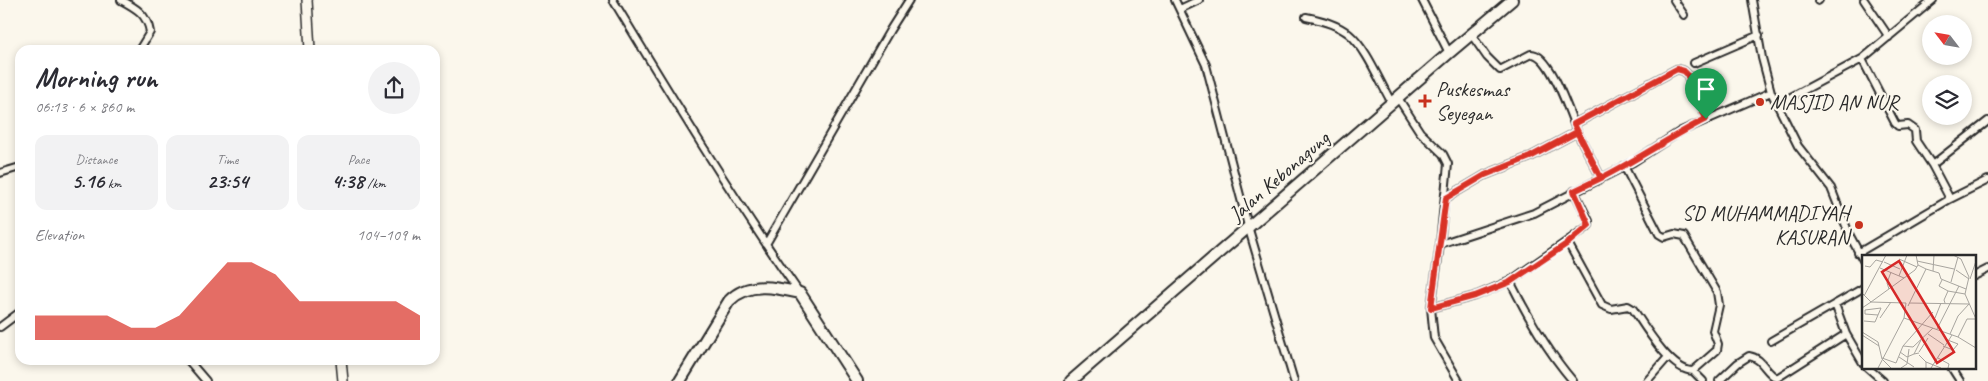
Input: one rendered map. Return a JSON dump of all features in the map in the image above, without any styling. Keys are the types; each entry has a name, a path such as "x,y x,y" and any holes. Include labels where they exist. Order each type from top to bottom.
{"main road":[{"name":"Jalan Kebonagung","path":"1071,381 1448,53 1512,0"},
{"path":"680,381 716,320 734,296 744,290 765,286 800,293 857,381"}],"street":[{"path":"121,0 140,11 149,24 150,32 142,45"},
{"path":"307,0 310,45"},
{"path":"613,0 686,120 800,293"},
{"path":"766,244 909,0"},
{"path":"1175,0 1206,65 1248,226 1294,381"},
{"path":"1180,9 1199,0"},
{"path":"1422,0 1448,53"},
{"path":"1674,0 1684,15"},
{"path":"1864,0 1889,37"},
{"path":"1778,104 1862,60 1933,0"},
{"path":"1755,1 1762,58 1771,92 1798,146 1831,188 1846,227 1862,259"},
{"path":"1306,17 1325,21 1350,35 1395,101 1420,132 1446,158 1448,169 1446,198 1431,308 1434,338 1459,381"},
{"path":"1471,34 1487,57 1500,70 1527,55 1533,53 1536,55 1556,80 1577,132 1601,178"},
{"path":"1694,63 1759,35"},
{"path":"1862,60 1895,123 1898,126 1908,125 1915,130 1916,141 1950,198"},
{"path":"1574,124 1677,69 1687,74 1706,119"},
{"path":"1440,244 1534,213 1624,166 1670,137 1706,119 1771,92"},
{"path":"1932,165 1988,121"},
{"path":"1446,198 1485,175 1530,157 1577,132"},
{"path":"1624,166 1659,234 1664,238 1680,234 1684,236 1717,292 1719,305 1713,331 1718,344 1717,350 1693,371"},
{"path":"0,173 15,168"},
{"path":"1858,253 1950,198 1988,180"},
{"path":"1431,308 1475,296 1510,282 1568,243 1589,225 1574,191"},
{"path":"1568,243 1602,305 1611,309 1628,306 1632,309 1668,357 1682,370 1693,371 1703,381"},
{"path":"1976,275 1988,269"},
{"path":"1510,282 1533,326 1556,362 1571,381"},
{"path":"1771,341 1862,289"},
{"path":"1835,304 1846,334 1862,361"},
{"path":"0,327 15,316"},
{"path":"1719,381 1738,363 1749,356 1760,360 1769,372 1777,378 1846,334"},
{"path":"1647,381 1668,357"},
{"path":"192,365 206,381"},
{"path":"342,365 343,381"},
{"path":"1868,368 1882,381"},
{"path":"1952,368 1960,381"}],"place":[{"name":"Puskesmas Seyegan","path":"1425,101"},
{"name":"MASJID AN NUR","path":"1760,102"},
{"name":"SD MUHAMMADIYAH KASURAN","path":"1859,225"}],"route":[{"path":"1706,119 1670,137 1640,158 1601,178 1577,132 1530,157 1494,170 1446,198 1431,308 1475,296 1510,282 1568,243 1589,225 1589,221 1574,191 1601,178 1574,124 1677,69 1687,74 1706,119"}]}
